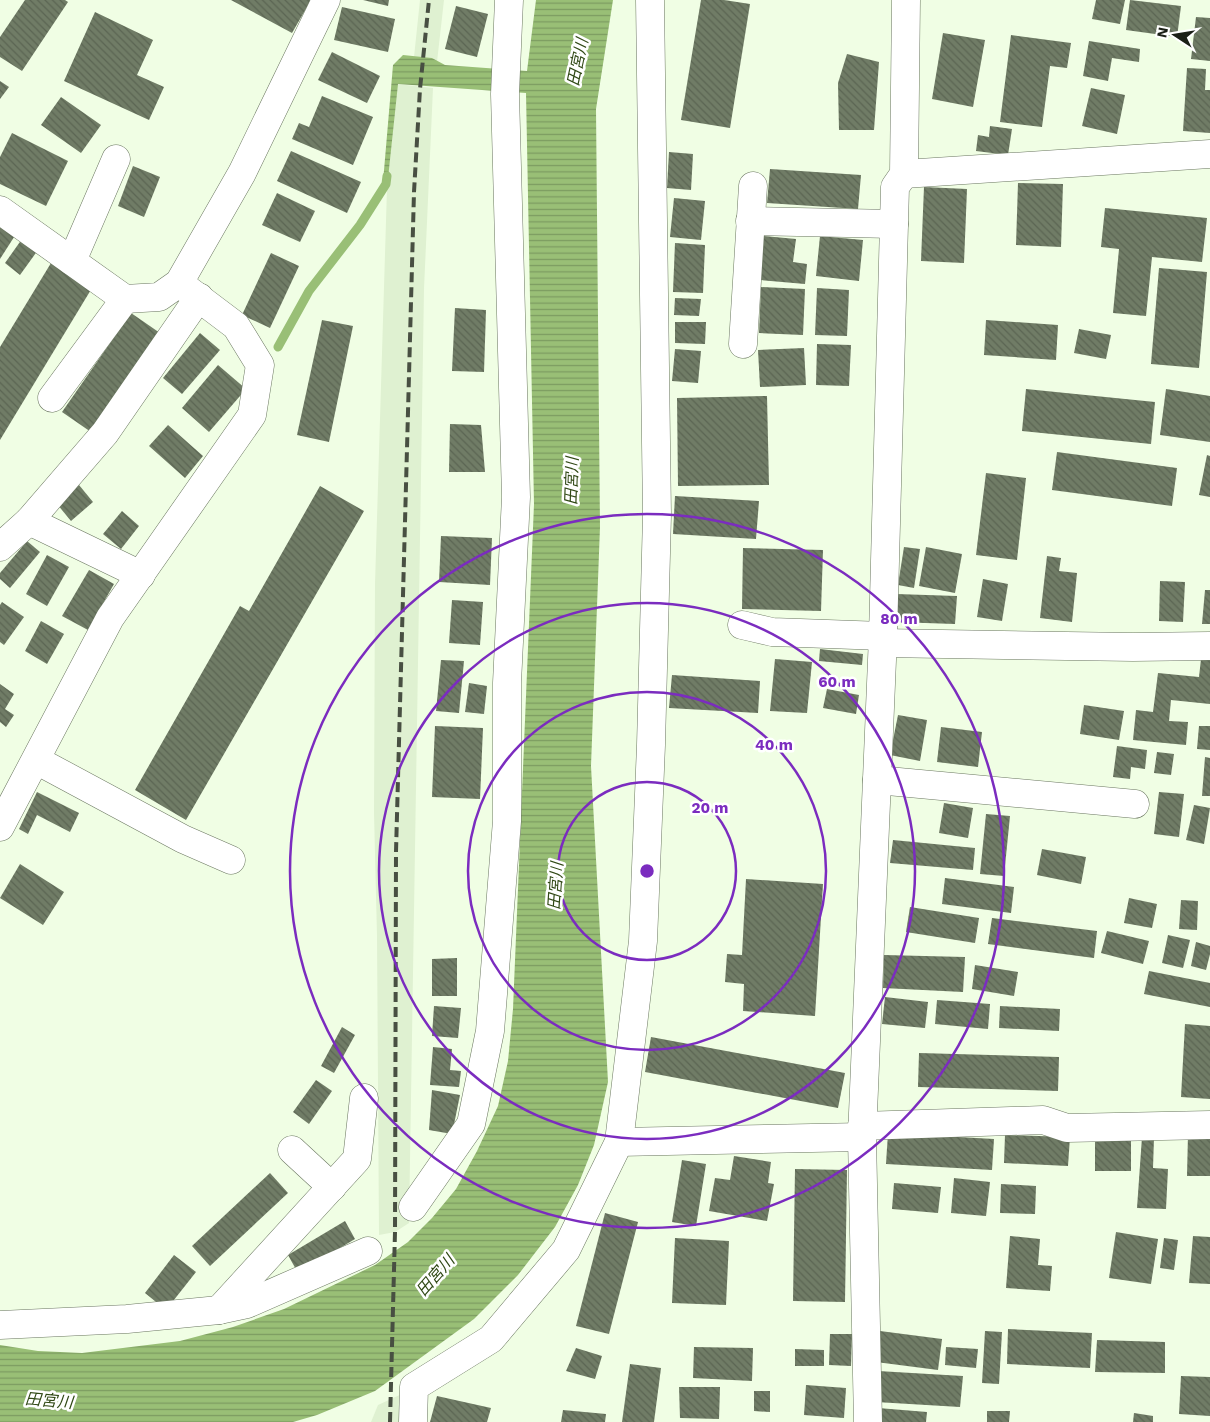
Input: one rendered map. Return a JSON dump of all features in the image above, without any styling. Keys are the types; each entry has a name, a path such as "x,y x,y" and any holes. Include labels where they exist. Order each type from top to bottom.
{"street":[{"path":"0,547 29,521 105,433 189,290 242,173 326,0"},
{"path":"413,1207 471,1124 490,1030 507,822 507,683 516,497 505,94 510,0"},
{"path":"413,1422 414,1387 490,1339 566,1250 619,1142 643,941 651,746 657,515 650,0"},
{"path":"868,1422 862,1132 883,640 895,187 904,174 906,0"},
{"path":"904,174 1210,154"},
{"path":"72,261 116,159"},
{"path":"744,344 753,186"},
{"path":"0,210 125,298 159,297 189,290"},
{"path":"750,221 894,224"},
{"path":"0,827 110,618 252,415 260,365 236,326 189,290"},
{"path":"52,398 125,298"},
{"path":"29,521 141,575"},
{"path":"742,625 772,632 883,640 1133,648 1210,646"},
{"path":"36,760 183,840 231,860"},
{"path":"877,780 1135,804"},
{"path":"219,1310 357,1159 364,1098"},
{"path":"619,1142 862,1132 1043,1120 1068,1128 1210,1125"},
{"path":"292,1150 332,1187"},
{"path":"0,1325 127,1319 219,1310 246,1304 368,1250"}],"shaded area":[{"path":"420,0 444,0 437,62 432,58 414,57"},
{"path":"397,84 433,88 424,289 409,1223 395,1232 379,1235 377,936 374,813 375,584 387,188"},
{"path":"404,1393 403,1422 371,1422 378,1405"}],"water":[{"name":"田宮川","path":"536,0 613,0 596,109 600,527 591,766 608,1082 594,1145 578,1185 555,1227 518,1275 474,1319 375,1391 317,1415 293,1422 0,1422 0,1345 38,1351 82,1353 180,1341 233,1327 284,1309 375,1265 408,1242 432,1218 456,1189 477,1151 498,1106 508,1061 513,1009 534,504 526,93 398,84 387,188 383,182 393,65 403,55 432,58 445,65 527,71"}],"building":[{"path":"25,0 65,0 68,2 22,71 0,57 0,37"},
{"path":"231,0 311,0 292,33"},
{"path":"363,0 389,0 388,6"},
{"path":"701,0 724,0 750,4 730,128 681,120"},
{"path":"1096,0 1125,0 1120,24 1092,19"},
{"path":"1130,0 1181,6 1177,37 1126,30"},
{"path":"456,6 488,14 477,57 445,49"},
{"path":"342,7 395,19 388,52 334,40"},
{"path":"95,12 153,40 137,75 164,87 149,120 64,81"},
{"path":"1196,17 1210,18 1210,61 1191,59"},
{"path":"943,33 985,40 973,107 932,99"},
{"path":"1011,35 1071,43 1067,68 1050,66 1042,127 1000,122"},
{"path":"1089,41 1140,49 1139,62 1112,58 1108,81 1083,76"},
{"path":"332,52 380,76 367,103 318,80"},
{"path":"847,54 879,62 874,130 839,130 838,83"},
{"path":"1187,68 1206,69 1205,90 1210,90 1210,133 1183,131"},
{"path":"0,81 9,87 0,99"},
{"path":"1091,88 1125,95 1117,134 1082,126"},
{"path":"322,96 373,117 353,165 292,139 299,123 309,127"},
{"path":"61,97 101,125 81,153 41,125"},
{"path":"990,126 1012,129 1008,155 976,151 978,135 989,137"},
{"path":"12,133 68,161 46,206 0,184 0,157"},
{"path":"291,151 361,182 347,213 277,181"},
{"path":"669,152 693,154 691,190 667,188"},
{"path":"133,166 160,177 144,217 118,206"},
{"path":"770,169 861,175 858,209 767,203"},
{"path":"1018,183 1063,184 1061,247 1016,245"},
{"path":"924,187 967,189 964,263 921,261"},
{"path":"277,193 315,211 300,242 262,225"},
{"path":"674,198 705,201 701,240 670,237"},
{"path":"1105,208 1207,218 1202,262 1152,257 1146,316 1113,313 1119,249 1101,247"},
{"path":"0,224 16,234 0,259"},
{"path":"764,236 796,239 793,262 807,264 805,284 760,280"},
{"path":"820,236 863,240 859,281 816,276"},
{"path":"22,239 38,250 20,275 5,263"},
{"path":"675,243 705,245 703,293 673,292"},
{"path":"271,253 299,266 270,328 242,315"},
{"path":"51,263 92,288 0,440 0,347"},
{"path":"1159,268 1207,272 1199,368 1151,364"},
{"path":"761,287 805,289 803,335 759,333"},
{"path":"817,288 849,290 847,336 815,335"},
{"path":"675,298 701,299 699,316 674,315"},
{"path":"455,308 486,310 484,372 452,371"},
{"path":"131,313 160,333 91,432 62,412"},
{"path":"322,320 353,326 329,442 297,435"},
{"path":"986,320 1058,325 1056,360 984,355"},
{"path":"675,322 706,322 705,344 675,343"},
{"path":"1079,329 1111,335 1106,359 1074,353"},
{"path":"200,333 220,350 182,394 163,378"},
{"path":"817,344 851,345 849,386 816,385"},
{"path":"804,348 806,385 760,387 758,350"},
{"path":"675,349 701,351 698,383 672,381"},
{"path":"218,365 246,389 209,432 182,408"},
{"path":"1026,389 1155,402 1151,444 1022,431"},
{"path":"1166,389 1210,396 1210,442 1160,435"},
{"path":"767,396 769,485 678,486 677,398"},
{"path":"450,424 481,425 485,472 449,472"},
{"path":"168,425 203,456 185,478 149,446"},
{"path":"1057,452 1177,468 1172,506 1052,490"},
{"path":"1207,455 1210,456 1210,497 1199,495"},
{"path":"986,473 1026,478 1017,560 976,555"},
{"path":"79,485 93,502 71,521 57,504"},
{"path":"320,486 364,511 186,820 135,790 240,606 249,611"},
{"path":"675,496 759,501 756,539 673,534"},
{"path":"122,511 139,526 121,549 103,534"},
{"path":"441,536 492,538 490,585 439,582"},
{"path":"27,541 40,552 10,588 0,579 0,573"},
{"path":"904,547 920,549 914,588 898,585"},
{"path":"926,547 962,554 955,593 919,586"},
{"path":"743,548 823,550 821,611 742,609"},
{"path":"47,555 69,567 47,606 26,594"},
{"path":"1047,556 1061,558 1059,571 1077,573 1072,622 1040,618"},
{"path":"89,570 114,584 88,630 62,616"},
{"path":"983,579 1008,584 1002,621 977,617"},
{"path":"1160,581 1185,582 1183,622 1159,621"},
{"path":"1205,590 1210,590 1210,624 1202,624"},
{"path":"896,594 957,596 955,624 895,622"},
{"path":"452,600 483,602 480,645 449,643"},
{"path":"2,602 24,617 4,645 0,642 0,605"},
{"path":"41,621 64,634 47,664 25,651"},
{"path":"820,649 863,654 862,665 819,661"},
{"path":"1202,650 1210,651 1210,704 1171,700 1169,721 1188,722 1186,745 1133,740 1136,710 1153,712 1158,673 1199,677"},
{"path":"775,659 812,662 807,713 770,711"},
{"path":"441,660 464,661 459,713 436,711"},
{"path":"672,675 760,681 758,713 669,708"},
{"path":"469,683 487,686 484,714 465,712"},
{"path":"0,684 14,694 5,709 14,715 6,727 0,722"},
{"path":"827,689 859,695 856,714 823,708"},
{"path":"1084,705 1124,711 1119,740 1080,734"},
{"path":"898,715 927,720 920,761 890,755"},
{"path":"435,726 483,728 480,799 432,797"},
{"path":"1199,726 1210,726 1210,750 1197,749"},
{"path":"941,727 982,732 978,767 937,762"},
{"path":"1117,746 1147,750 1145,769 1131,767 1130,779 1113,777"},
{"path":"1157,752 1174,754 1171,775 1154,773"},
{"path":"1205,757 1210,758 1210,796 1202,796"},
{"path":"37,792 79,813 70,832 37,815 28,834 19,829"},
{"path":"1159,792 1184,794 1179,837 1154,834"},
{"path":"944,803 973,808 968,838 939,833"},
{"path":"1194,805 1210,808 1204,844 1186,840"},
{"path":"986,814 1010,816 1004,876 980,874"},
{"path":"893,840 975,848 973,870 890,863"},
{"path":"1042,849 1086,857 1081,884 1037,875"},
{"path":"20,864 64,892 43,925 0,898"},
{"path":"945,878 1014,887 1011,913 942,904"},
{"path":"746,879 823,884 815,1016 743,1011 744,984 725,982 727,954 742,955"},
{"path":"1129,898 1157,904 1152,928 1124,923"},
{"path":"1181,900 1198,901 1197,930 1179,929"},
{"path":"910,907 979,918 975,943 906,932"},
{"path":"992,918 1097,931 1094,958 988,944"},
{"path":"1107,931 1149,941 1143,964 1101,953"},
{"path":"1168,935 1190,940 1183,968 1162,963"},
{"path":"1196,942 1210,946 1206,970 1191,966"},
{"path":"884,955 965,957 963,992 883,988"},
{"path":"457,958 457,996 432,996 432,959"},
{"path":"975,965 1018,972 1014,996 972,989"},
{"path":"1149,971 1210,983 1210,1007 1144,994"},
{"path":"885,997 928,1002 925,1028 882,1024"},
{"path":"937,1000 990,1004 988,1029 935,1024"},
{"path":"434,1006 461,1008 458,1038 432,1036"},
{"path":"1000,1006 1060,1009 1059,1031 999,1028"},
{"path":"1185,1024 1210,1026 1210,1099 1181,1097"},
{"path":"342,1027 355,1035 334,1073 321,1066"},
{"path":"651,1037 845,1073 838,1108 645,1072"},
{"path":"433,1047 452,1049 450,1070 461,1071 459,1087 430,1085"},
{"path":"919,1053 1059,1057 1058,1091 918,1087"},
{"path":"316,1080 332,1091 309,1124 293,1112"},
{"path":"432,1090 460,1095 452,1134 429,1130"},
{"path":"888,1133 994,1139 992,1170 886,1164"},
{"path":"1188,1134 1210,1135 1210,1176 1187,1176"},
{"path":"1005,1135 1070,1137 1068,1166 1004,1163"},
{"path":"1142,1137 1154,1138 1153,1168 1168,1169 1166,1209 1137,1208"},
{"path":"1131,1138 1131,1171 1095,1171 1095,1139"},
{"path":"734,1156 771,1162 768,1183 774,1184 767,1221 709,1211 715,1178 730,1180"},
{"path":"682,1160 706,1164 696,1226 672,1222"},
{"path":"795,1169 847,1170 845,1302 793,1301"},
{"path":"270,1173 288,1193 210,1266 192,1246"},
{"path":"954,1178 990,1182 986,1216 951,1213"},
{"path":"894,1183 941,1187 938,1213 892,1209"},
{"path":"1001,1184 1036,1186 1035,1214 1000,1213"},
{"path":"605,1213 638,1222 609,1334 576,1326"},
{"path":"345,1221 355,1239 298,1273 288,1255"},
{"path":"1116,1232 1158,1239 1151,1284 1109,1278"},
{"path":"1010,1236 1040,1239 1038,1265 1052,1266 1050,1291 1006,1288"},
{"path":"1193,1236 1210,1237 1210,1284 1189,1283"},
{"path":"675,1238 729,1241 726,1305 672,1303"},
{"path":"1164,1238 1178,1240 1174,1270 1160,1268"},
{"path":"174,1255 196,1272 166,1310 145,1293"},
{"path":"1008,1329 1092,1333 1090,1368 1007,1364"},
{"path":"880,1331 942,1339 938,1370 876,1362"},
{"path":"985,1331 1002,1332 999,1384 982,1383"},
{"path":"830,1334 852,1334 851,1366 829,1365"},
{"path":"1097,1340 1165,1342 1165,1373 1095,1372"},
{"path":"694,1347 753,1348 752,1381 693,1378"},
{"path":"946,1347 978,1349 976,1368 945,1365"},
{"path":"576,1348 602,1356 595,1379 566,1371"},
{"path":"795,1349 824,1350 824,1366 795,1366"},
{"path":"630,1364 661,1368 654,1422 622,1422"},
{"path":"878,1371 963,1376 960,1407 876,1402"},
{"path":"1181,1376 1210,1377 1210,1416 1179,1414"},
{"path":"806,1385 846,1388 844,1418 804,1415"},
{"path":"679,1387 720,1387 719,1419 680,1418"},
{"path":"754,1391 770,1391 770,1412 754,1411"},
{"path":"437,1396 491,1408 487,1422 430,1422"},
{"path":"878,1408 927,1412 926,1422 877,1422"},
{"path":"563,1410 606,1414 605,1422 561,1422"},
{"path":"987,1411 1010,1411 1009,1422 987,1422"},
{"path":"1134,1413 1153,1416 1153,1422 1133,1422"}],"waterway":[{"path":"278,347 309,291 360,225 386,184 387,176"}],"railway":[{"path":"390,1422 395,1232 396,852 414,192 420,89 429,0"}]}
